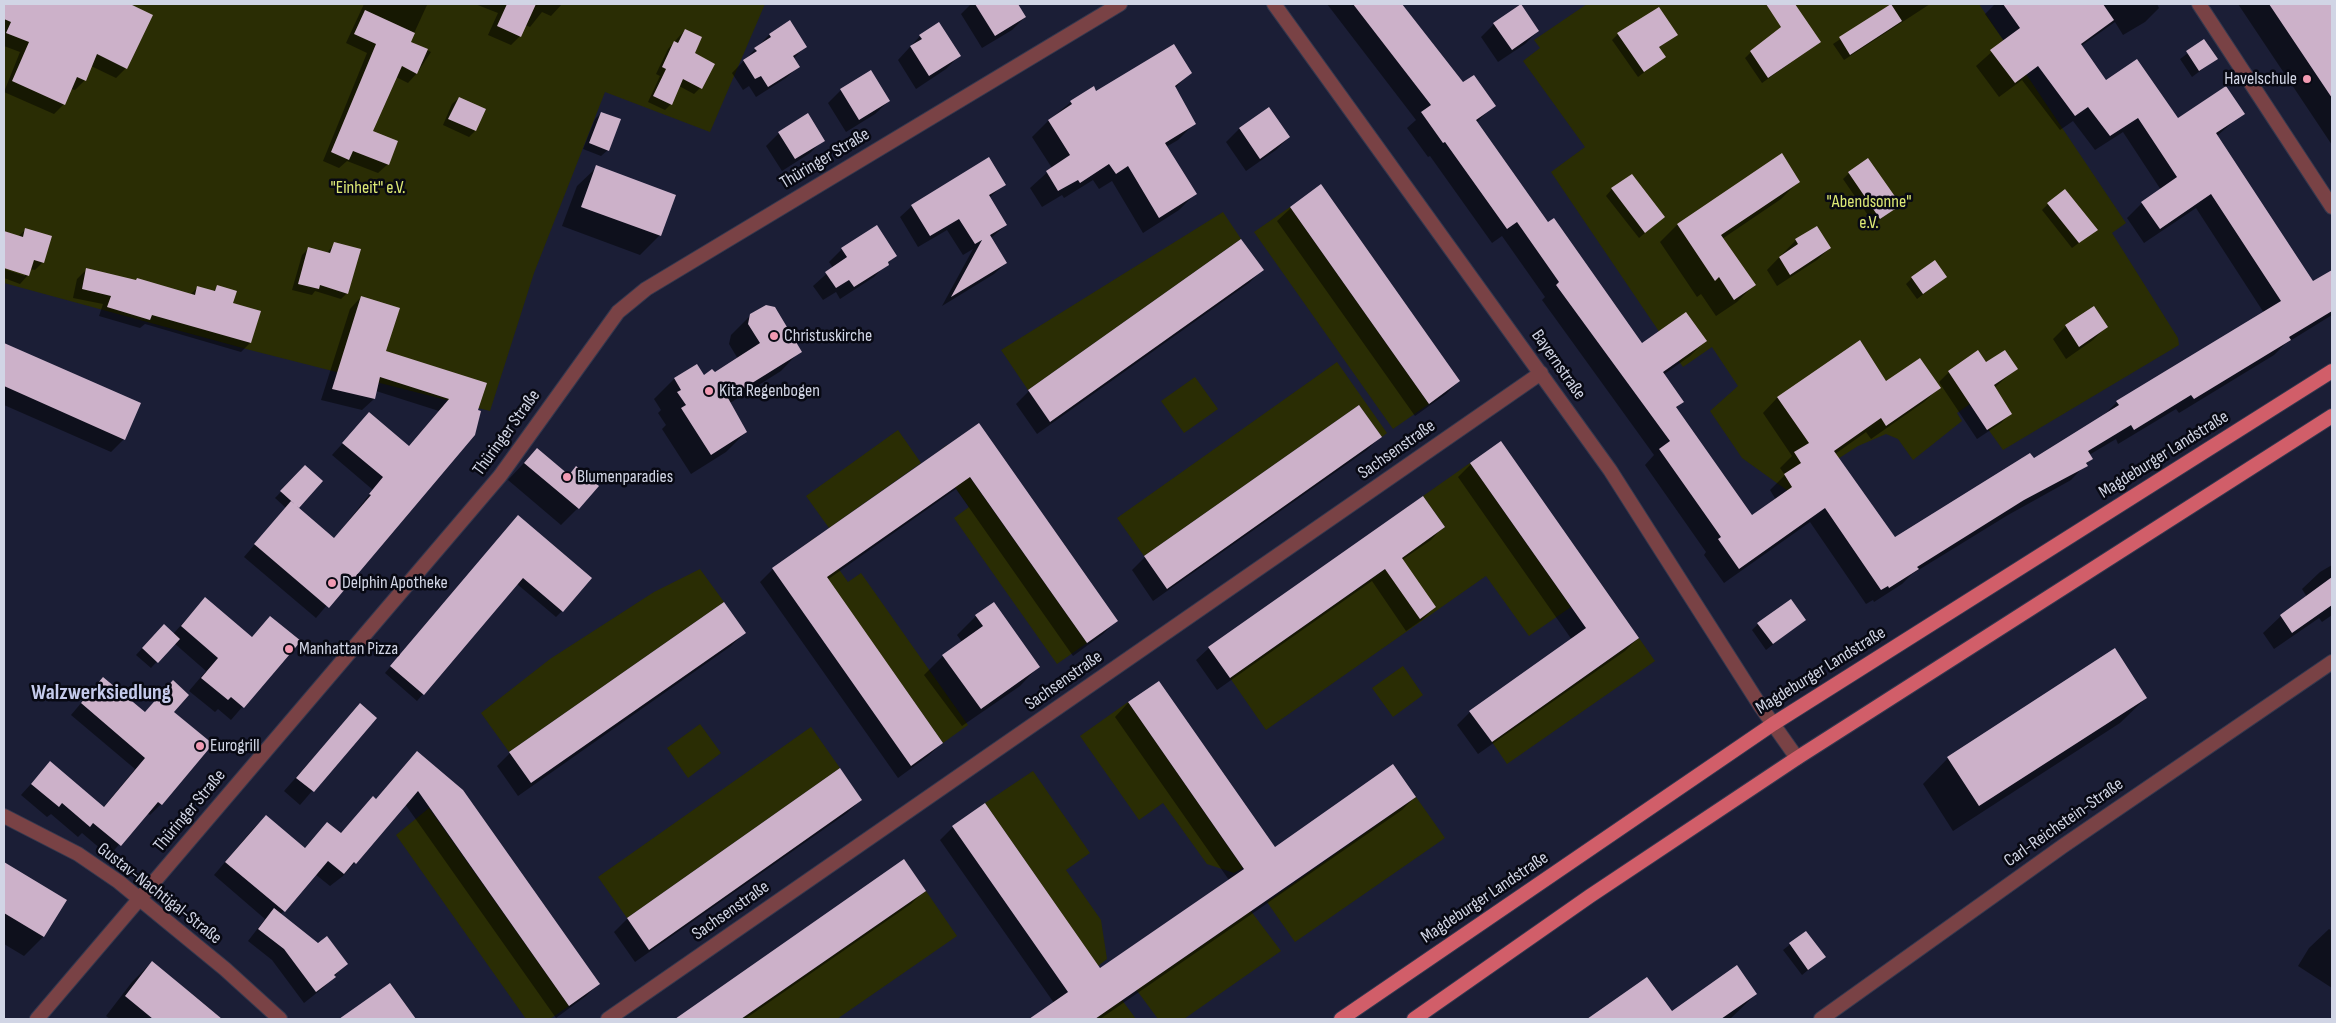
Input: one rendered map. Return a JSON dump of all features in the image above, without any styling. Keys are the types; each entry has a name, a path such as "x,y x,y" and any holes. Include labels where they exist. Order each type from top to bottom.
{"main road":[{"name":"Magdeburger Landstraße","path":"1341,1019 1773,724 2332,371"},
{"path":"1414,1019 1590,896 1797,758 2332,416"}],"street":[{"name":"Thüringer Straße","path":"37,1019 500,476 618,312 646,289 1120,4"},
{"name":"Bayernstraße","path":"1274,4 1610,470 1773,724 1797,758"},
{"path":"2199,4 2332,207"},
{"name":"Sachsenstraße","path":"608,1019 1541,373"},
{"name":"Carl-Reichstein-Straße","path":"1821,1019 2063,846 2332,662"},
{"name":"Gustav-Nachtigal-Straße","path":"4,816 78,854 140,899 226,969 280,1019"}],"green space":[{"name":"\"Einheit\" e.V.","path":"4,4 765,4 710,132 605,92 534,273 490,411 250,350 4,283"},
{"name":"\"Abendsonne\" e.V.","path":"1587,4 1979,4 2126,223 2112,233 2178,338 2179,345 2003,450 1970,404 1957,413 1962,421 1913,460 1898,439 1886,434 1858,446 1788,491 1742,458 1710,411 1738,386 1712,347 1683,367 1551,172 1585,147 1523,61 1540,48 1534,40"},
{"path":"1290,207 1429,404 1393,429 1254,232"},
{"path":"1223,212 1241,239 1028,390 1001,350"},
{"path":"1337,362 1387,433 1382,437 1359,405 1144,556 1117,518"},
{"path":"1195,377 1218,409 1184,433 1161,401"},
{"path":"898,430 921,463 829,528 806,496"},
{"path":"947,445 1087,643 1057,664 954,518 969,507 933,456"},
{"path":"1470,463 1571,607 1529,636 1486,576 1266,730 1230,678 1445,527 1423,496"},
{"path":"816,537 848,582 861,573 968,725 943,743 804,546"},
{"path":"700,569 724,602 509,752 481,713 550,659 654,592"},
{"path":"1639,638 1655,661 1507,764 1492,742"},
{"path":"1403,666 1423,695 1393,717 1372,688"},
{"path":"1128,702 1243,868 1234,873 1207,864 1163,803 1139,820 1080,736"},
{"path":"700,724 721,753 688,778 667,748"},
{"path":"811,727 840,768 627,918 598,877"},
{"path":"1033,771 1090,853 1066,870 1101,920 1107,959 1098,966 985,803"},
{"path":"1416,797 1445,838 1295,942 1267,902"},
{"path":"429,808 569,1006 550,1019 526,1019 396,835"},
{"path":"1218,886 1232,886 1281,951 1184,1019 1158,1019 1121,969 1147,983 1240,919"},
{"path":"926,891 957,936 837,1019 741,1019"},
{"path":"1122,1000 1136,1019 1095,1019"}],"building":[{"path":"4,4 130,4 153,15 127,69 97,54 86,81 77,77 65,105 12,81 29,42 6,33 11,22 4,19"},
{"path":"507,4 536,4 521,37 497,26"},
{"path":"975,4 1018,4 1026,17 995,36"},
{"path":"1353,4 1402,4 1463,82 1474,75 1496,106 1476,120 1548,222 1554,218 1642,343 1686,312 1707,341 1663,372 1684,402 1676,407 1752,515 1792,487 1784,474 1801,463 1794,452 1809,443 1777,397 1860,340 1886,381 1920,358 1941,388 1886,426 1881,418 1834,451 1895,537 2030,453 2034,458 2119,405 2116,401 2281,301 2211,194 2160,229 2141,202 2177,177 2138,118 2110,136 2088,107 2075,116 2038,66 2015,83 1990,50 2020,28 2003,4 2103,4 2114,20 2081,44 2106,80 2137,59 2178,118 2226,86 2245,114 2216,133 2313,281 2332,270 2332,311 2289,337 2291,340 2194,399 2191,395 2134,430 2131,425 2088,451 2093,459 2086,463 2088,466 2024,500 1917,567 1919,569 1889,588 1888,586 1881,590 1825,508 1739,569 1718,539 1721,537 1659,449 1670,441 1556,285 1559,282 1517,222 1507,229 1445,142 1443,143 1421,112 1431,105"},
{"path":"1521,4 1539,31 1512,50 1493,23"},
{"path":"1766,4 1795,4 1821,42 1768,78 1750,51 1781,27"},
{"path":"1891,4 1902,21 1850,55 1839,37"},
{"path":"2269,4 2332,4 2332,98"},
{"path":"1659,7 1678,35 1659,47 1666,57 1644,72 1617,33"},
{"path":"365,10 415,33 411,42 428,49 417,74 402,66 373,131 398,141 389,165 353,151 349,160 331,152 376,44 354,34"},
{"path":"790,20 807,47 793,56 800,67 768,87 761,76 755,79 743,60 757,51 754,48 771,37 769,34"},
{"path":"939,22 961,56 929,76 910,46 922,39 919,35"},
{"path":"685,29 702,37 695,53 715,64 702,89 683,79 672,105 653,96 666,69 662,67 674,41 678,43"},
{"path":"2204,39 2218,59 2199,71 2186,51"},
{"path":"1174,44 1192,73 1175,86 1196,124 1165,143 1197,194 1159,218 1128,166 1116,174 1109,164 1080,183 1078,180 1058,191 1046,171 1070,155 1048,120 1072,104 1070,101 1094,86 1096,91"},
{"path":"871,70 890,101 859,120 840,89"},
{"path":"459,97 486,109 476,131 448,119"},
{"path":"1269,107 1290,137 1260,159 1239,128"},
{"path":"601,112 621,119 609,151 589,143"},
{"path":"808,113 825,141 795,159 778,132"},
{"path":"1782,153 1800,182 1721,235 1756,285 1734,300 1719,277 1715,281 1677,224"},
{"path":"989,157 1006,185 989,195 1007,225 990,235 1007,263 951,297 982,240 975,244 959,219 930,236 911,205"},
{"path":"1868,158 1901,205 1880,219 1848,172"},
{"path":"596,165 676,195 661,236 581,207"},
{"path":"1632,174 1665,217 1645,233 1611,188"},
{"path":"1321,184 1460,381 1429,404 1290,207"},
{"path":"2065,189 2098,230 2079,243 2047,203"},
{"path":"877,225 897,256 888,262 889,265 854,287 849,280 836,288 825,272 847,257 841,248"},
{"path":"1817,226 1831,248 1790,275 1779,257 1798,244 1795,239"},
{"path":"25,228 52,236 44,263 34,260 29,276 4,268 4,231 23,237"},
{"path":"1241,239 1264,270 1050,422 1028,390"},
{"path":"334,242 361,249 348,294 320,285 319,289 298,284 308,247 330,253"},
{"path":"1935,260 1947,277 1923,294 1911,277"},
{"path":"86,268 136,280 137,278 195,295 197,286 215,291 217,285 237,291 233,303 261,311 251,343 152,315 150,320 107,307 111,296 82,289"},
{"path":"361,296 400,308 386,351 487,383 478,410 481,411 475,435 329,608 254,544 291,501 334,538 371,495 369,494 383,477 342,443 369,412 409,446 449,399 380,377 375,399 332,389"},
{"path":"766,305 775,307 802,352 728,398 747,432 711,455 681,408 686,405 677,392 681,390 674,378 697,364 704,375 712,369 715,372 760,343 748,324 750,314"},
{"path":"2094,306 2108,327 2079,347 2065,325"},
{"path":"4,343 141,403 125,440 4,386"},
{"path":"1978,350 1986,362 2005,350 2018,369 1994,385 2012,414 1987,430 1948,371"},
{"path":"1359,405 1382,437 1167,589 1144,556"},
{"path":"979,423 1118,621 1087,643 970,477 827,577 943,743 911,766 772,568"},
{"path":"1501,441 1639,638 1492,742 1469,711 1586,628 1470,463"},
{"path":"537,448 569,475 576,466 599,486 579,509 524,463"},
{"path":"305,465 323,481 299,508 280,491"},
{"path":"1423,496 1445,527 1402,558 1436,607 1420,619 1385,569 1230,678 1208,647"},
{"path":"518,515 592,578 563,612 523,578 424,695 390,666"},
{"path":"2332,577 2332,605 2292,633 2280,615"},
{"path":"205,597 252,637 270,616 301,641 244,708 231,697 228,700 201,678 218,658 181,626"},
{"path":"1791,599 1806,620 1773,644 1757,623"},
{"path":"724,602 746,633 531,783 509,752"},
{"path":"994,602 1040,667 981,709 942,655 983,626 975,615"},
{"path":"164,624 180,639 158,663 142,648"},
{"path":"2115,648 2147,698 1979,806 1947,757"},
{"path":"103,677 145,712 173,680 189,695 174,712 213,744 162,805 158,802 121,846 93,823 90,827 62,803 59,807 31,784 50,761 104,807 145,758 81,703"},
{"path":"1159,681 1275,847 1393,764 1416,797 1095,1019 1029,1019 1068,992 952,826 985,803 1100,968 1244,869 1128,702"},
{"path":"360,703 377,718 314,792 296,778"},
{"path":"417,751 463,790 600,984 569,1006 418,791 356,864 354,862 344,874 328,861 285,912 225,862 266,815 305,848 327,822 341,833 373,796 376,799"},
{"path":"840,768 862,800 649,950 627,918"},
{"path":"904,859 926,891 741,1019 675,1019"},
{"path":"4,862 67,900 44,937 4,913"},
{"path":"274,908 318,943 327,936 348,964 334,975 336,977 316,992 284,949 258,929"},
{"path":"1806,931 1826,957 1808,970 1789,943"},
{"path":"152,961 222,1019 153,1019 125,996"},
{"path":"1737,965 1757,994 1721,1019 1587,1019 1647,977 1672,1011"},
{"path":"390,983 416,1019 339,1019"}],"place":[{"name":"Havelschule","path":"2307,79"},
{"name":"Christuskirche","path":"774,336"},
{"name":"Kita Regenbogen","path":"709,391"},
{"name":"Blumenparadies","path":"567,477"},
{"name":"Delphin Apotheke","path":"332,583"},
{"name":"Manhattan Pizza","path":"289,649"},
{"name":"Eurogrill","path":"200,746"}],"district":[{"name":"Walzwerksiedlung","path":"101,693"}]}
